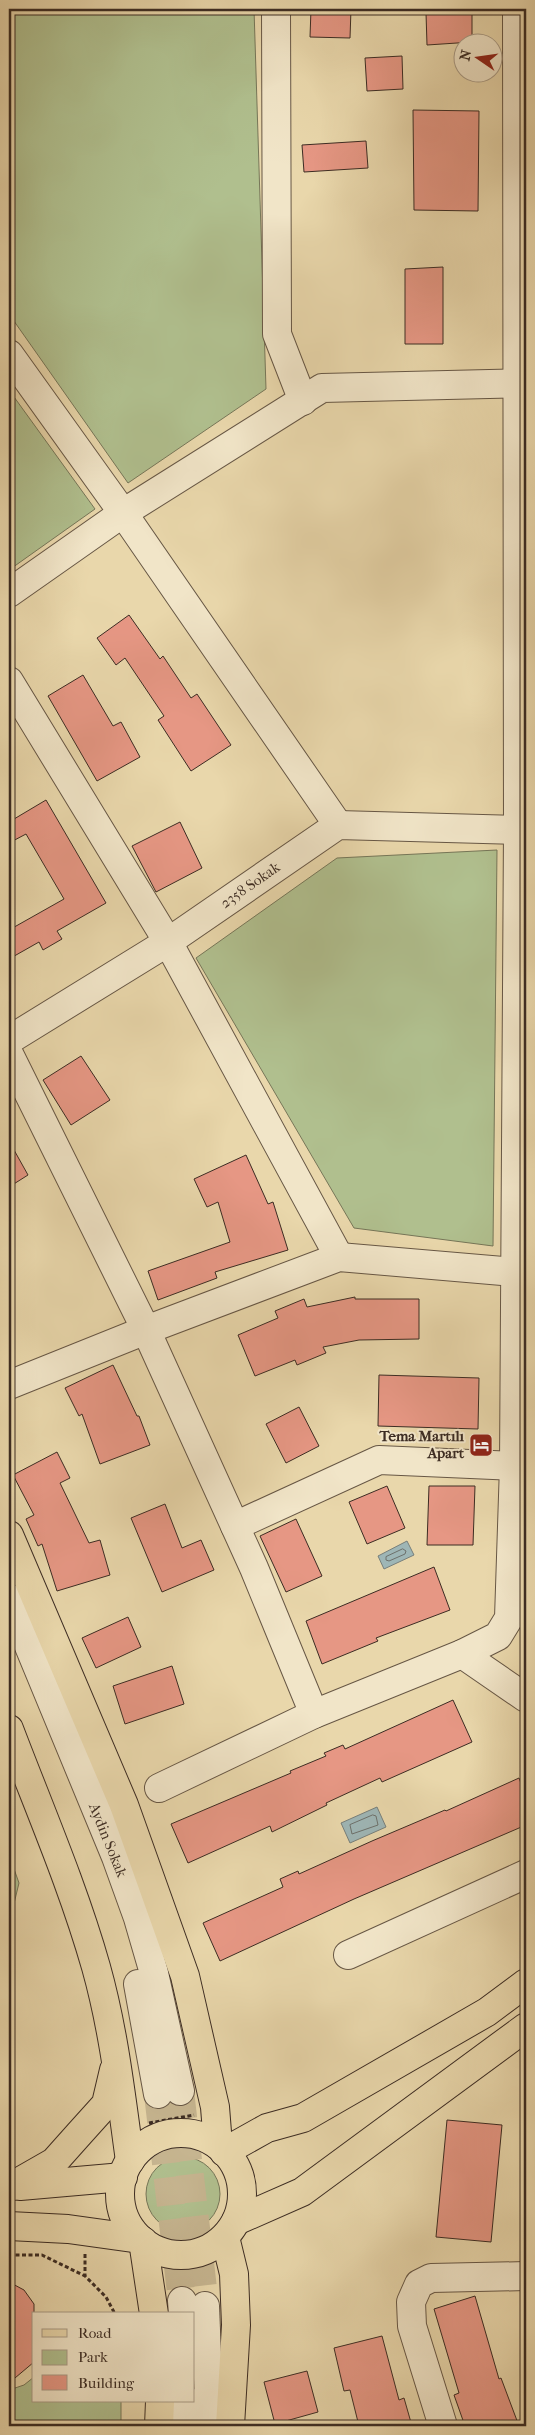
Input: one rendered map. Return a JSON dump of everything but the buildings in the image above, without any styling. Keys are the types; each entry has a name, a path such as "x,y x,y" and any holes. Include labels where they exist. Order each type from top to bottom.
{"main road":[{"path":"9,1535 127,1814 185,1976 214,2107 221,2148"},
{"path":"9,1729 66,1877 96,1967 117,2059 126,2128 127,2169 121,2194 123,2210 130,2226 142,2240 158,2251 176,2255 194,2254 211,2248 231,2229 302,2192 526,2027"},
{"path":"221,2148 267,2128 303,2118 487,2012 526,1983"},
{"path":"10,2186 54,2162 106,2104 117,2059"},
{"path":"10,2186 127,2169 144,2146 161,2137 181,2133 200,2136 221,2148 232,2161 241,2180 242,2201 231,2229 236,2325 230,2426"},
{"path":"9,2226 68,2229 142,2240"},
{"path":"142,2240 154,2312"},
{"path":"158,2426 160,2402"}],"street":[{"path":"276,9 277,334 303,401"},
{"path":"159,1788 314,1714 462,1654 498,1636 509,1618 520,1274 521,383 518,9"},
{"path":"9,354 123,513 338,825 521,846"},
{"path":"9,593 123,513 322,388 521,383"},
{"path":"9,681 168,942 340,1257"},
{"name":"2358 Sokak","path":"9,1040 168,942 338,825"},
{"path":"9,1054 146,1330 235,1526 314,1714"},
{"path":"9,1385 146,1330 340,1257 520,1274"},
{"path":"235,1526 379,1460 514,1466"},
{"name":"Aydin Sokak","path":"9,1598 116,1857 138,1918 154,1973 169,2092 122,1922 9,1634"},
{"path":"462,1654 526,1698"},
{"path":"348,1955 526,1874"},
{"path":"442,2426 412,2326 411,2302 419,2284 431,2278 526,2276"},
{"path":"195,2337 210,2426"},
{"path":"185,2426 187,2402"}],"path":[{"path":"126,2128 206,2112 214,2107"},
{"path":"9,2255 42,2255 85,2276"}],"green space":[{"path":"9,9 254,9 266,389 128,483 9,314"},
{"path":"9,390 95,509 9,570"},
{"path":"497,850 493,1246 354,1228 196,958 337,858"},
{"path":"9,1855 19,1883 9,1924"},
{"path":"183,2157 197,2160 209,2168 217,2180 220,2194 217,2208 209,2220 197,2228 183,2231 169,2228 157,2220 149,2208 146,2194 149,2180 157,2168 169,2160"},
{"path":"32,2379 32,2402 121,2402 121,2426 9,2426 9,2390 24,2385"}],"water":[{"path":"407,1541 414,1555 384,1569 378,1556"},
{"path":"377,1807 386,1827 350,1843 341,1823"}],"tunnel":[{"path":"180,2091 205,2306"},
{"path":"158,2094 182,2301"}],"place":[{"name":"Tema Martılı Apart","path":"481,1445"}]}
